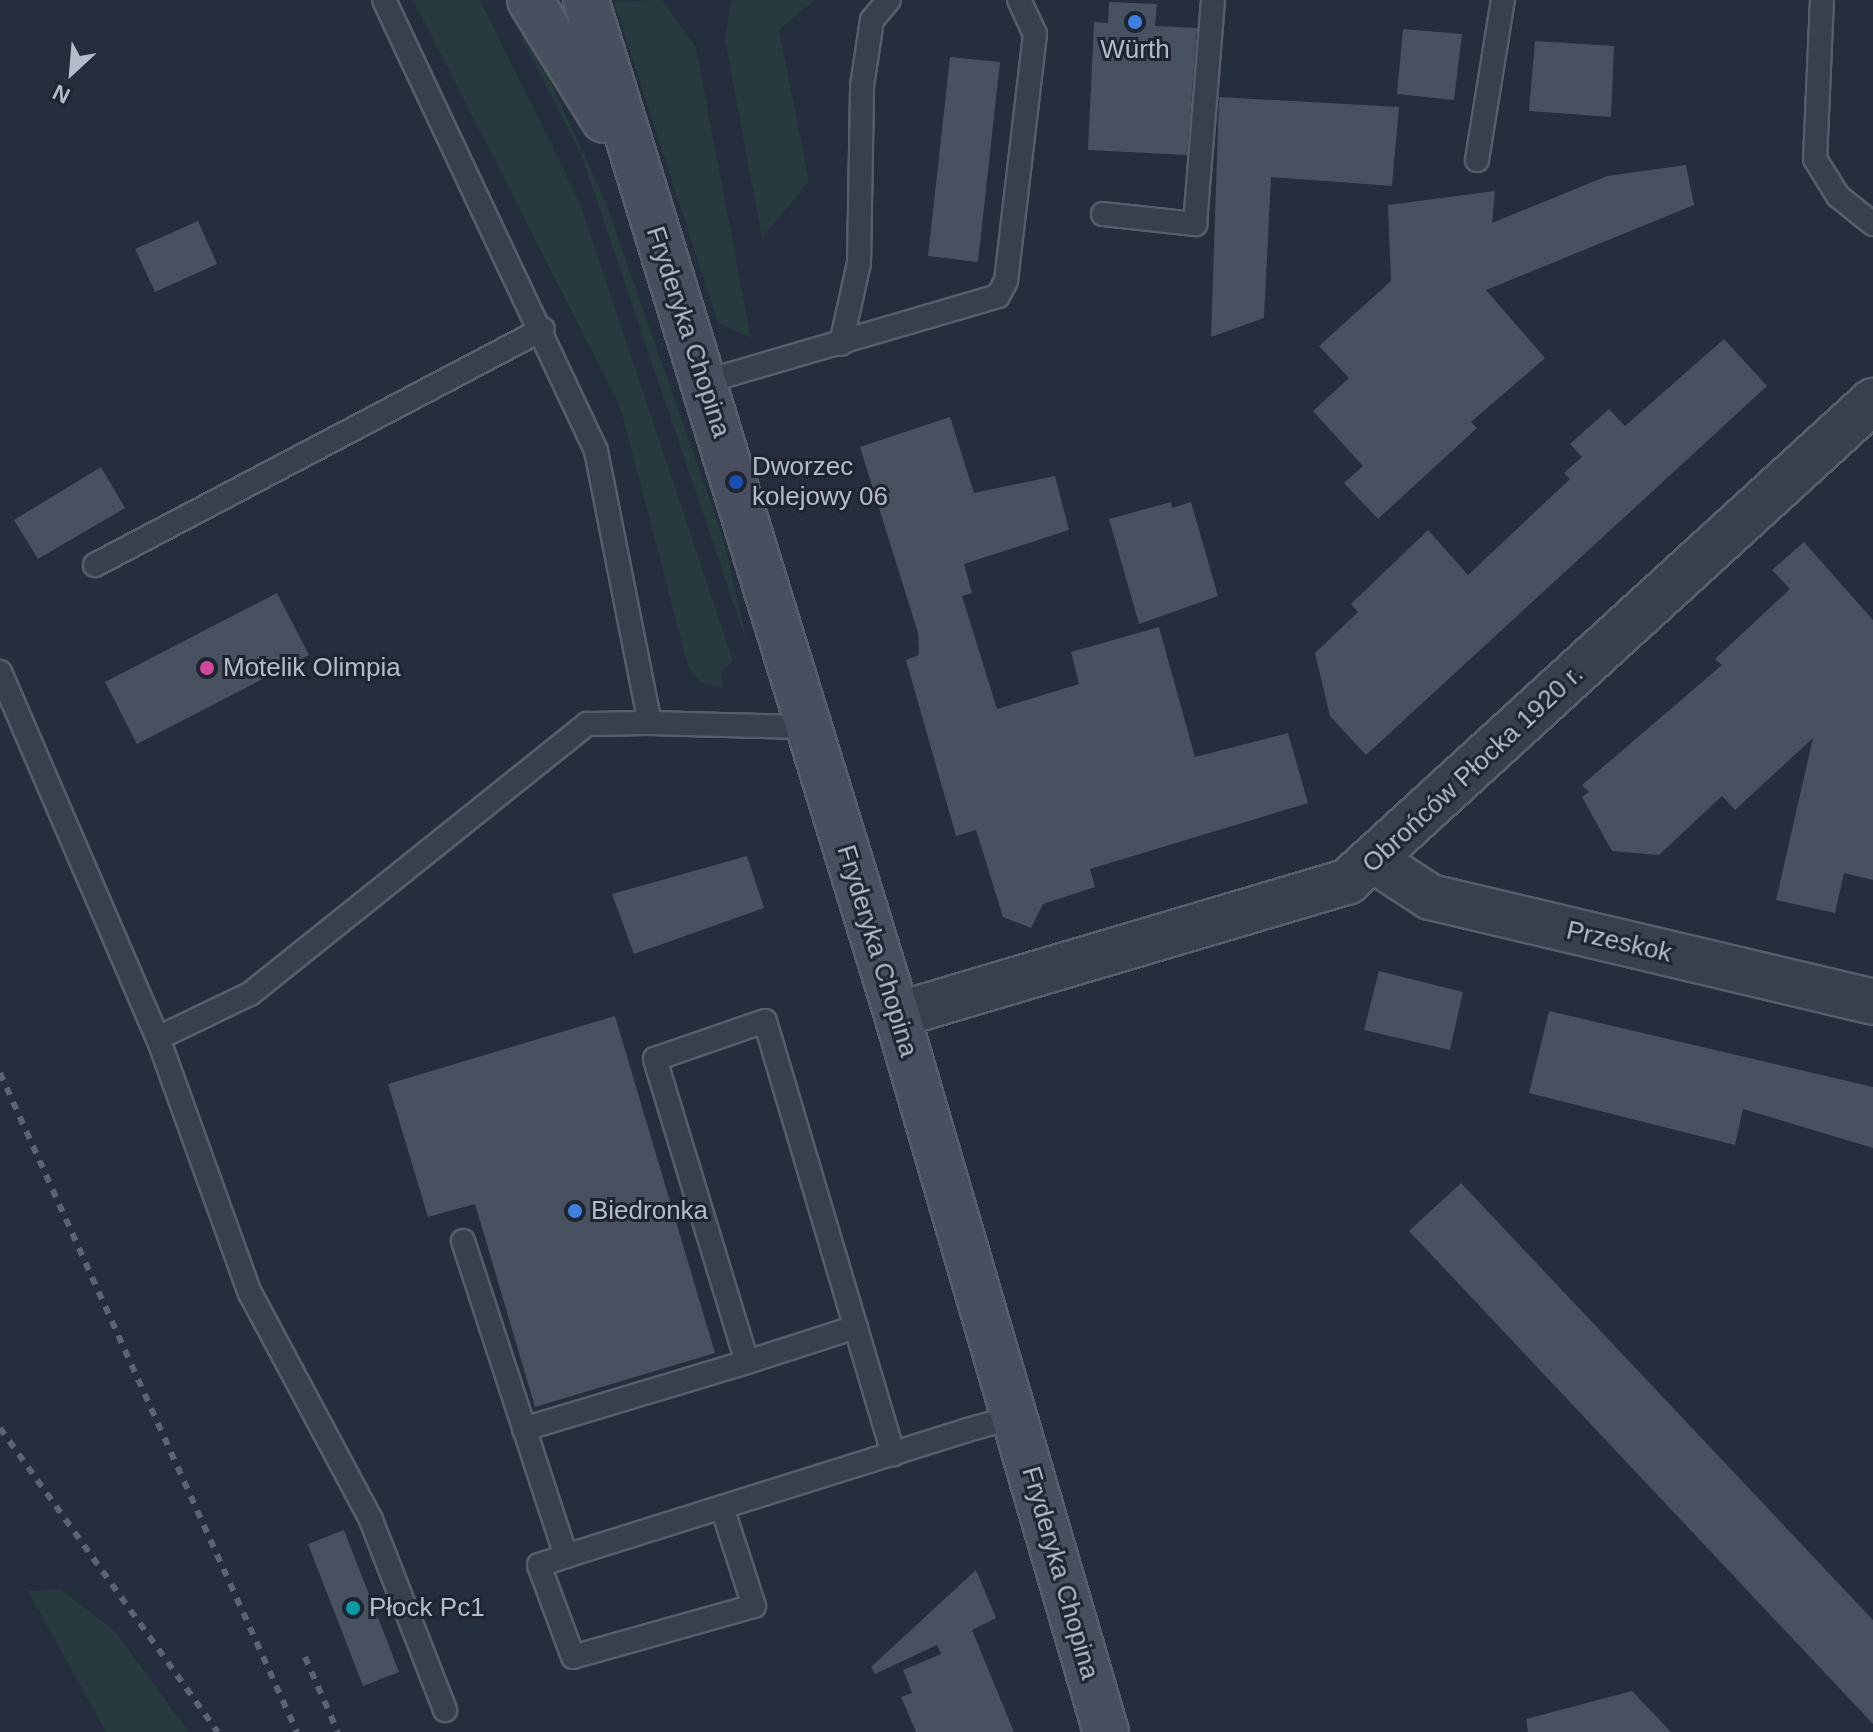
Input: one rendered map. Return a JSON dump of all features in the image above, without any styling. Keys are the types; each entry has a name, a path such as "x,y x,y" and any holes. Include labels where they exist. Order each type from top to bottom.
{"street":[{"name":"Fryderyka Chopina","path":"530,0 637,174"},
{"name":"Fryderyka Chopina","path":"586,0 897,1015 1106,1732"},
{"name":"Obrońców Płocka 1920 r.","path":"897,1015 1312,897 1375,861 1873,401"},
{"name":"Przeskok","path":"1375,861 1430,897 1873,1002"}],"lane":[{"path":"384,0 543,329 596,451 650,723"},
{"path":"841,344 859,263 862,86 872,20 889,0"},
{"path":"704,382 983,304 1006,281 1035,34 1019,0"},
{"path":"1103,214 1195,224 1213,0"},
{"path":"1477,160 1503,0"},
{"path":"1822,0 1815,159 1838,196 1873,224"},
{"path":"95,565 543,329"},
{"path":"0,672 158,1038 250,1293 371,1520 445,1710"},
{"path":"158,1038 250,994 587,724 808,727"},
{"path":"747,1362 655,1059 765,1021 893,1454"},
{"path":"463,1241 566,1556"},
{"path":"524,1429 856,1327"},
{"path":"722,1507 754,1606 573,1657 539,1565 722,1507 1015,1417"}],"shaded area":[{"path":"413,0 480,0 580,203 733,661 721,671 723,688 699,682 688,666 620,406"},
{"path":"662,0 696,48 751,338 718,323 614,2"},
{"path":"731,0 815,0 779,30 809,181 762,238 725,40"},
{"path":"527,31 605,200 724,541 748,646 582,157 520,35"},
{"path":"60,1589 114,1630 189,1732 106,1732 28,1591"}],"building":[{"path":"1109,2 1157,4 1155,26 1197,28 1187,155 1088,150 1094,22 1108,23"},
{"path":"1403,29 1462,34 1454,100 1397,94"},
{"path":"1535,41 1614,46 1611,117 1529,111"},
{"path":"950,57 1000,62 978,262 928,256"},
{"path":"1219,97 1399,107 1392,186 1271,177 1264,318 1211,337"},
{"path":"1686,165 1694,205 1486,290 1545,358 1471,422 1477,428 1378,519 1344,483 1363,466 1313,411 1349,378 1319,346 1391,281 1388,205 1495,191 1492,223 1607,176"},
{"path":"198,221 217,264 155,292 135,249"},
{"path":"1724,339 1767,386 1366,755 1330,716 1315,653 1358,612 1351,604 1428,530 1468,575 1570,479 1564,473 1582,457 1570,444 1609,409 1625,426"},
{"path":"950,417 974,493 1055,476 1069,530 964,564 972,593 962,596 997,709 1079,684 1071,652 1159,627 1195,757 1288,733 1308,803 1090,869 1095,887 1043,904 1031,928 1003,917 976,830 956,836 906,660 919,655 918,633 860,447"},
{"path":"101,467 125,508 38,559 14,520"},
{"path":"1171,502 1172,508 1191,502 1218,596 1139,624 1109,519"},
{"path":"1804,542 1873,620 1873,880 1844,873 1835,913 1776,900 1813,738 1735,810 1722,796 1659,855 1612,851 1582,797 1589,792 1582,785 1722,665 1715,659 1790,589 1772,570"},
{"name":"Motelik Olimpia","path":"277,593 309,655 137,744 105,682"},
{"path":"747,856 764,908 634,954 612,894"},
{"path":"1379,971 1463,992 1450,1050 1364,1030"},
{"path":"1549,1011 1873,1087 1873,1148 1743,1109 1735,1145 1529,1093"},
{"name":"Biedronka","path":"615,1016 715,1353 535,1407 475,1204 428,1217 388,1084"},
{"path":"1461,1183 1873,1620 1873,1724 1409,1231"},
{"name":"Płock Pc1","path":"344,1530 399,1672 363,1686 308,1544"},
{"path":"976,1570 996,1618 972,1630 1014,1732 916,1732 901,1697 912,1693 903,1670 941,1654 937,1645 875,1674 871,1667"},
{"path":"1632,1691 1671,1732 1528,1732 1526,1719"}],"railway":[{"path":"0,1073 297,1732"},
{"path":"0,1428 218,1732"},
{"path":"305,1657 338,1732"}],"place":[{"name":"Würth","path":"1135,22"},
{"name":"Dworzec kolejowy 06","path":"736,482"},
{"name":"Motelik Olimpia","path":"207,668"},
{"name":"Biedronka","path":"575,1211"},
{"name":"Płock Pc1","path":"353,1608"}]}
